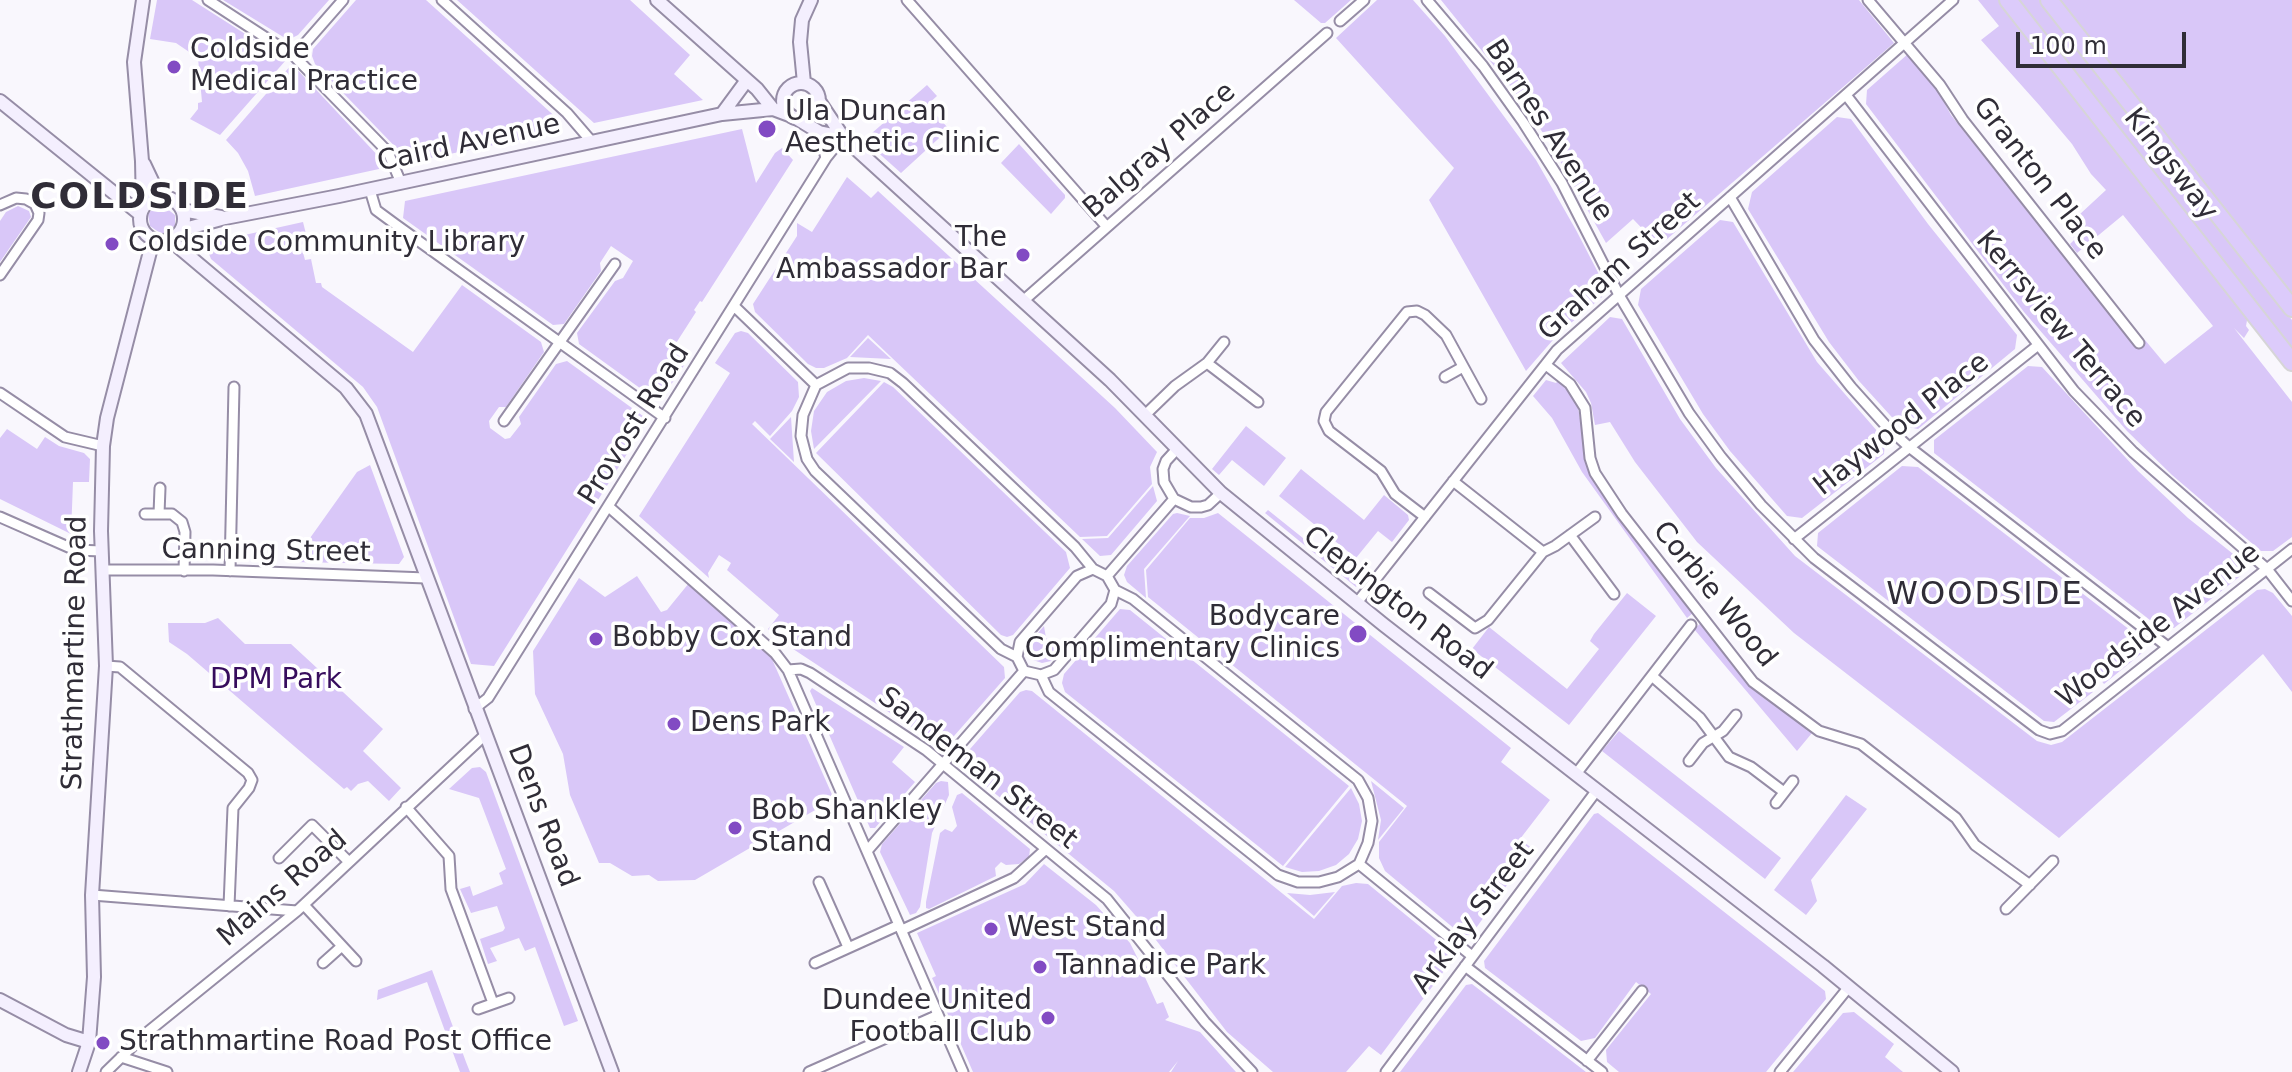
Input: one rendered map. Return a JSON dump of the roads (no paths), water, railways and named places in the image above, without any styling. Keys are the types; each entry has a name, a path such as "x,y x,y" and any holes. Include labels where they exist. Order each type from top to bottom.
{"highway":[{"name":"Kingsway","path":"2008,0 2292,362"},
{"name":"Kingsway","path":"2049,0 2292,308"}],"street":[{"path":"142,211 153,199 173,200 182,210 181,230 170,240 153,240 142,229 142,211 142,161 134,62 143,0"},
{"path":"208,0 294,56 388,152 401,183"},
{"path":"294,56 343,0"},
{"path":"442,0 567,113 592,142"},
{"path":"657,0 752,85 773,109 819,132 843,137"},
{"path":"793,117 783,106 783,95 792,85 804,83 801,31 802,20 811,0"},
{"path":"907,0 1107,227"},
{"path":"1340,21 1364,0"},
{"name":"Barnes Avenue","path":"1427,0 1483,66 1523,122 1562,183 1619,295 1689,413 1721,457 1814,558 2039,730 2050,734"},
{"name":"Granton Place","path":"1868,0 1940,85 1963,120 2139,343"},
{"name":"Graham Street","path":"1356,604 1569,339 1953,0"},
{"name":"Balgray Place","path":"1023,301 1327,33"},
{"name":"Clepington Road","path":"804,83 815,89 819,101 843,137 1145,415 1221,493 1356,604 1597,790 1952,1072"},
{"path":"752,85 783,95"},
{"path":"722,114 752,85"},
{"name":"Kerrsview Terrace","path":"1846,95 2074,391 2133,452 2267,569 2292,601"},
{"path":"0,101 142,211"},
{"path":"793,117 812,115 819,101"},
{"name":"Caird Avenue","path":"181,230 225,218 722,114 773,109"},
{"path":"819,132 826,158"},
{"name":"Provost Road","path":"474,709 488,698 826,158 843,137"},
{"path":"142,161 153,183 166,198"},
{"path":"370,190 376,210 665,418"},
{"path":"1730,197 1814,340 1851,387 1909,447 2168,647"},
{"path":"0,205 16,198 26,199 35,204 39,213 38,220 0,275"},
{"name":"Caird Avenue","path":"182,210 225,218"},
{"name":"Strathmartine Road","path":"79,1072 89,1042 94,977 92,895 106,666 102,551 103,446 107,418 153,240"},
{"name":"Dens Road","path":"170,240 346,388 361,405 612,1072"},
{"path":"504,421 615,264"},
{"path":"735,307 816,385"},
{"path":"1425,517 1395,494 1381,471 1329,431 1324,421 1326,412 1407,312 1417,311 1446,335 1481,399"},
{"path":"1145,415 1175,386 1207,363 1224,342"},
{"name":"Haywood Place","path":"1794,539 2037,346"},
{"path":"1207,363 1258,402"},
{"name":"Corbie Wood","path":"1546,365 1570,384 1585,408 1590,458 1595,473 1622,514 1753,682 1819,731 1861,744 1956,818 1975,845 2030,885"},
{"path":"1445,377 1463,367"},
{"path":"1024,671 1017,657 1001,649 815,471 807,459 801,436 803,415 816,385 848,368 869,368 890,373 1075,547 1093,569 1107,576 1115,590 1133,599 1358,780 1368,798 1372,821 1368,843 1359,864 1338,877 1319,882 1298,882 1278,875 1049,692 1041,675"},
{"path":"230,571 234,387"},
{"path":"0,393 65,437 103,446"},
{"path":"1177,449 1163,469 1164,482 1174,499 1191,507 1201,507 1221,493"},
{"path":"1453,481 1543,552"},
{"path":"159,514 160,488"},
{"path":"1107,576 1174,499"},
{"name":"Sandeman Street","path":"609,507 775,653 788,670 801,669 810,673 926,750 1107,899 1205,1022 1252,1072"},
{"path":"145,514 172,514 182,522 185,532 184,571"},
{"path":"0,517 75,550 102,551"},
{"path":"1429,593 1475,628 1488,620 1543,552 1595,517"},
{"path":"1570,535 1614,594"},
{"name":"Woodside Avenue","path":"2050,734 2062,731 2292,549"},
{"path":"1017,657 1020,642 1061,594 1077,576 1093,569"},
{"name":"Canning Street","path":"104,570 426,578"},
{"path":"1024,671 1041,675 1054,670 1111,604 1115,590"},
{"path":"1576,774 1691,625"},
{"path":"106,666 120,667 248,773 252,780 233,808 229,906"},
{"path":"788,670 963,1072"},
{"path":"867,851 1024,671"},
{"path":"1652,676 1700,718 1729,757 1751,767 1784,792"},
{"path":"1689,761 1703,743 1723,731 1736,715"},
{"name":"Mains Road","path":"106,1072 144,1035 300,908 485,735"},
{"path":"1776,803 1793,781"},
{"name":"Arklay Street","path":"1386,1072 1597,790"},
{"path":"406,807 449,856 451,889 493,1003"},
{"path":"279,858 312,825 349,862"},
{"path":"815,963 1014,878 1046,849"},
{"path":"2006,909 2053,861"},
{"path":"1359,864 1472,956"},
{"path":"819,882 848,947"},
{"path":"92,895 229,906 300,908 356,961"},
{"path":"323,963 342,946"},
{"path":"1465,966 1602,1072"},
{"path":"1780,1072 1848,988"},
{"path":"1587,1061 1642,991"},
{"path":"478,1009 509,998"},
{"path":"0,1000 66,1035 89,1042"},
{"path":"809,1072 938,1015"},
{"path":"121,1057 167,1072"}],"place":[{"name":"Coldside Medical Practice","path":"174,67"},
{"name":"Ula Duncan Aesthetic Clinic","path":"767,129"},
{"name":"Coldside Community Library","path":"112,244"},
{"name":"The Ambassador Bar","path":"1023,255"},
{"name":"Bodycare Complimentary Clinics","path":"1358,634"},
{"name":"Bobby Cox Stand","path":"596,639"},
{"name":"Dens Park","path":"674,724"},
{"name":"Bob Shankley Stand","path":"735,828"},
{"name":"West Stand","path":"991,929"},
{"name":"Tannadice Park","path":"1040,967"},
{"name":"Dundee United Football Club","path":"1048,1018"},
{"name":"Strathmartine Road Post Office","path":"103,1043"}],"district":[{"name":"COLDSIDE","path":"140,199"},
{"name":"WOODSIDE","path":"1985,596"}],"park label":[{"name":"DPM Park","path":"276,681"}]}
